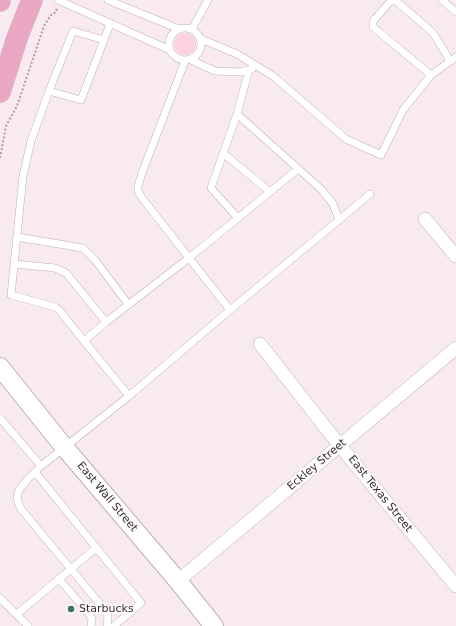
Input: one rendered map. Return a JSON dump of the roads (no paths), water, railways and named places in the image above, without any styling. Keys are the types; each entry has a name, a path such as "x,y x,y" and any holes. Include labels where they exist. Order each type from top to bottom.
{"main road":[{"path":"0,92 17,38 32,0"}],"street":[{"path":"425,219 456,256"},
{"name":"East Texas Street","path":"260,344 340,446 456,586"},
{"name":"Eckley Street","path":"178,581 456,348"},
{"name":"East Wall Street","path":"0,367 65,448 178,581 214,626"}],"lane":[{"path":"108,0 179,29"},
{"path":"192,29 208,0"},
{"path":"201,39 237,54 273,76 346,139 381,155 403,110 431,75 454,59 431,31 395,0 390,2 373,21 373,27 431,75"},
{"path":"442,0 456,12"},
{"path":"58,1 170,50"},
{"path":"49,90 81,100 110,24"},
{"path":"179,29 192,29 201,39 202,45 200,51 196,57 188,60 178,60 173,56 170,50 168,44 170,37 179,29"},
{"path":"104,40 73,31 30,141 23,176 11,295 55,307 59,310 129,396"},
{"path":"188,60 215,71 241,72 258,68"},
{"path":"188,60 138,186 138,191 230,310"},
{"path":"237,217 211,188 237,114 248,70"},
{"path":"237,114 322,190 333,204 339,220"},
{"path":"223,153 269,192"},
{"path":"84,341 128,304 189,258 237,217 298,169"},
{"path":"107,626 108,617 105,610 21,509 17,496 19,490 34,472 129,396 370,194"},
{"path":"17,237 83,248 128,304"},
{"path":"14,264 55,268 66,273 106,322"},
{"path":"0,418 42,466"},
{"path":"34,472 141,603 114,626"},
{"path":"17,614 96,548"},
{"path":"59,579 90,615 92,619 91,626"},
{"path":"0,598 28,626"}],"place":[{"name":"Starbucks","path":"71,609"}]}
